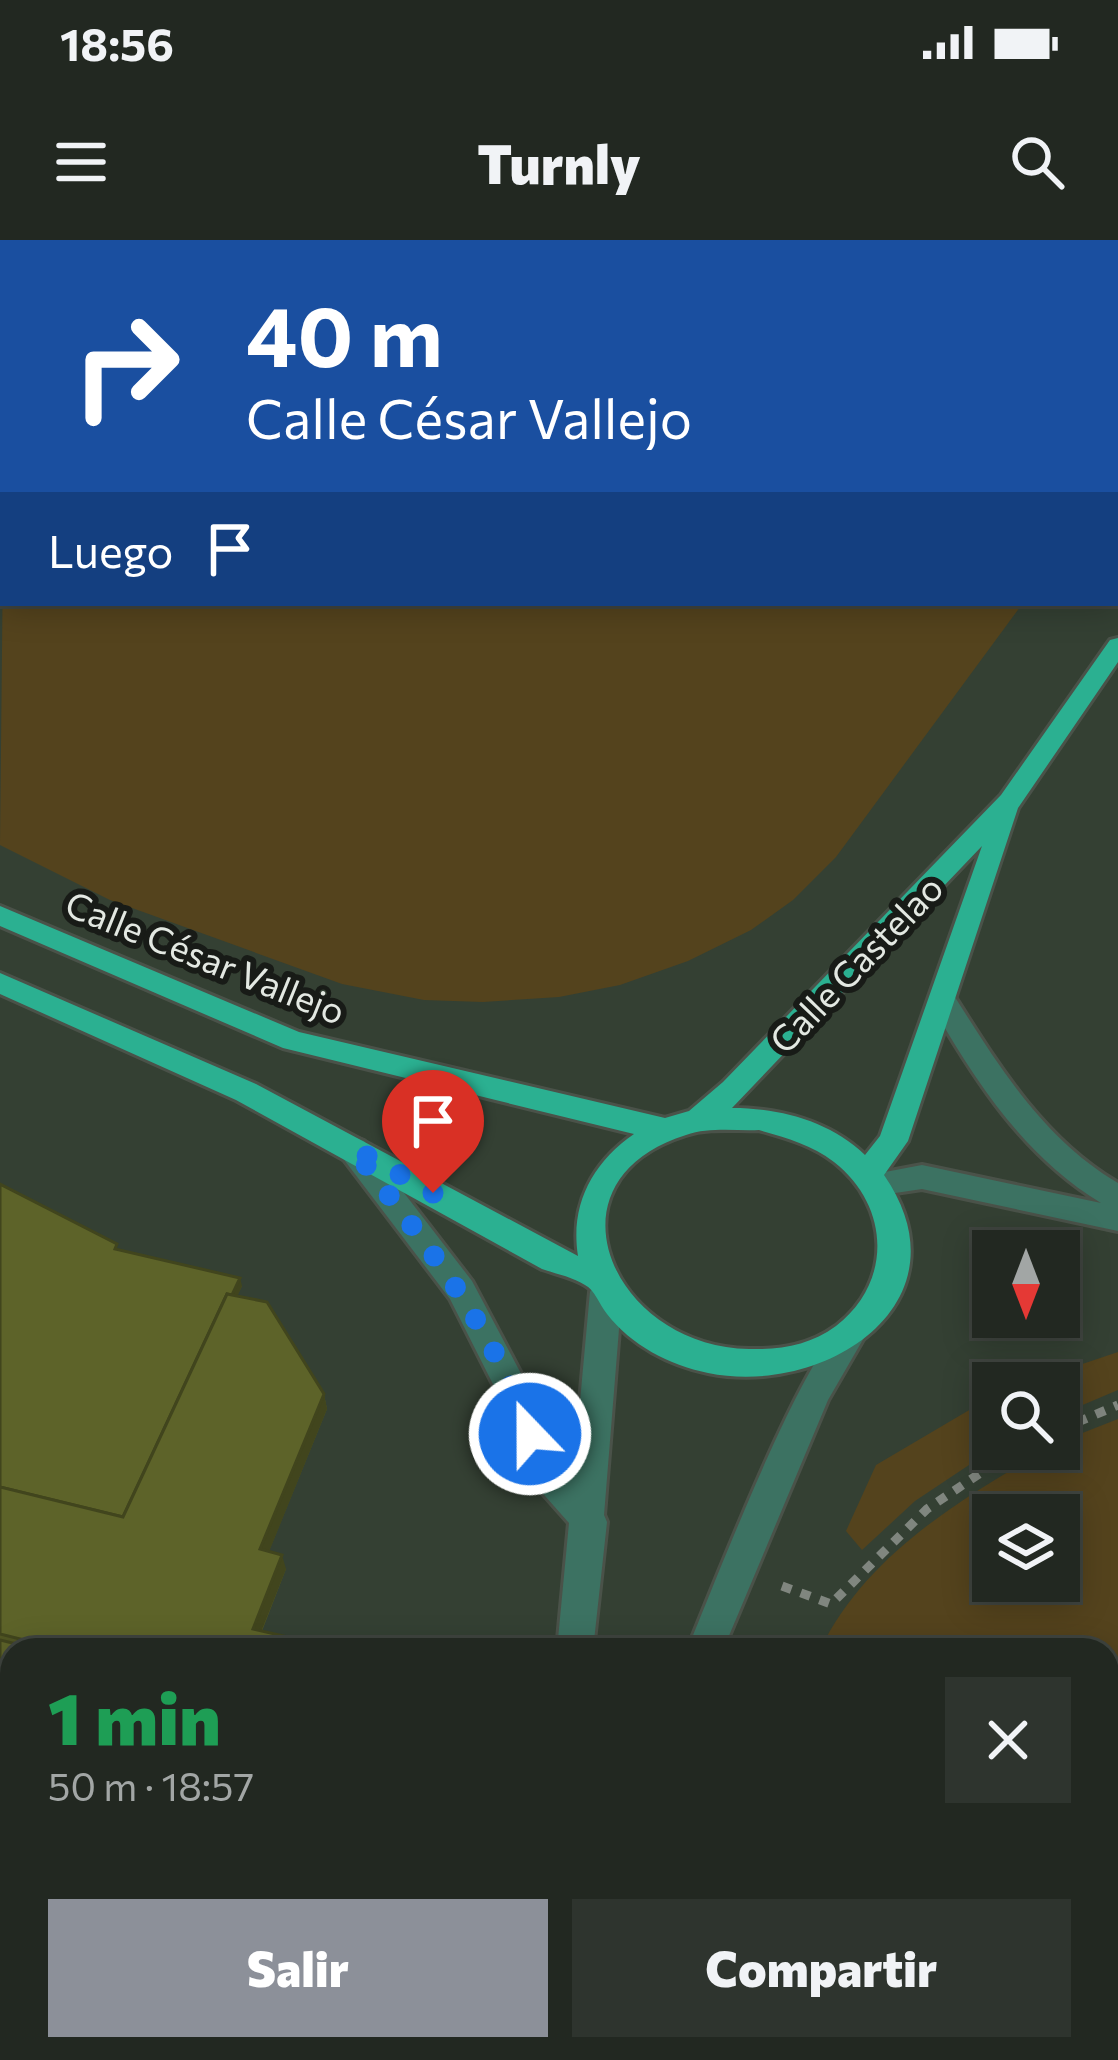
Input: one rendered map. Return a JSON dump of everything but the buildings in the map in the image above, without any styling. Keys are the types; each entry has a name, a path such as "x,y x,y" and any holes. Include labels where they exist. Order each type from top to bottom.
{"main road":[{"name":"Calle Castelao","path":"682,1125 733,1090 1010,801 1118,645"},
{"name":"Calle Castelao","path":"871,1179 893,1141 1010,801"},
{"name":"Calle César Vallejo","path":"0,915 293,1040 682,1125"},
{"path":"0,983 246,1092 604,1285"},
{"path":"760,1119 820,1138 871,1179 894,1223 896,1264 881,1304 849,1336 816,1354 778,1363 737,1364 697,1357 660,1342 630,1319 604,1285 589,1247 591,1210 606,1177 632,1149 682,1125 760,1119"}],"street":[{"path":"943,1001 994,1084 1038,1137 1118,1198"},
{"path":"353,1148 461,1290 518,1400 542,1468 590,1522"},
{"path":"871,1179 922,1177 1118,1219"},
{"path":"576,1638 590,1522 604,1285"},
{"path":"711,1638 814,1394 849,1336"}],"path":[{"path":"1080,1421 1118,1405"},
{"path":"741,1572 831,1604 927,1508 984,1470"}],"shaded area":[{"path":"0,606 1118,606 1118,1638 0,1638"},
{"path":"2,606 1021,606 836,857 793,900 751,930 688,961 620,985 559,997 483,1002 424,1000 342,984 110,900 0,845"},
{"path":"1118,1352 1118,1390 1080,1406 1080,1365"},
{"path":"972,1408 972,1463 915,1501 862,1550 846,1531 876,1465"},
{"path":"1118,1419 1118,1638 827,1638 862,1586 889,1558 972,1495 972,1602 1080,1602 1080,1494 973,1494 1012,1470 1080,1470 1080,1434"}],"route":[{"path":"433,1193 353,1148 461,1290 518,1400 530,1434"}]}
